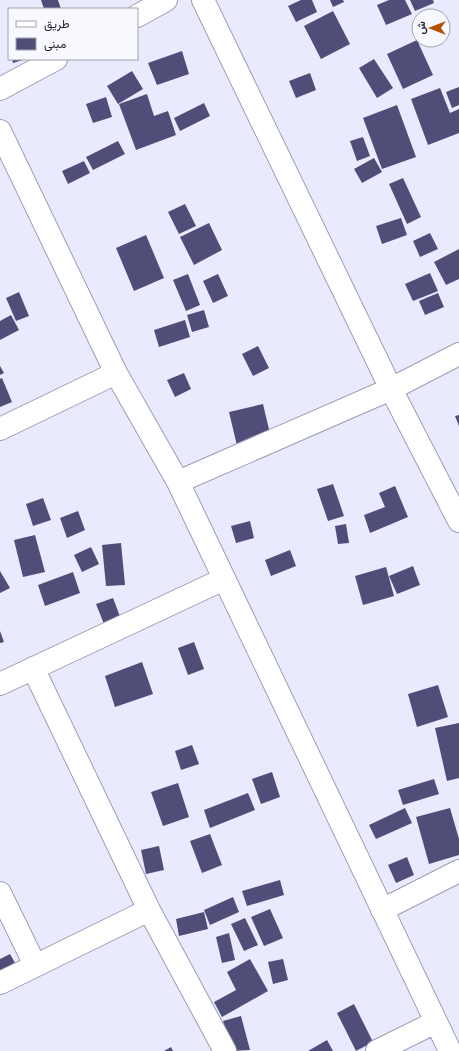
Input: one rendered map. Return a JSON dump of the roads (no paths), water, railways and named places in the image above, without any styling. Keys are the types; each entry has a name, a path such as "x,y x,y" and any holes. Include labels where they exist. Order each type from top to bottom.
{"street":[{"path":"138,15 166,0"},
{"path":"203,0 391,389 459,521"},
{"path":"0,89 54,60"},
{"path":"0,131 116,373 178,482 450,1051"},
{"path":"178,482 391,389 459,354"},
{"path":"0,429 116,373"},
{"path":"0,684 224,578"},
{"path":"33,668 149,910 224,1051"},
{"path":"382,910 459,871"},
{"path":"0,893 35,965"},
{"path":"0,983 149,910"},
{"path":"377,1051 436,1022"}]}
